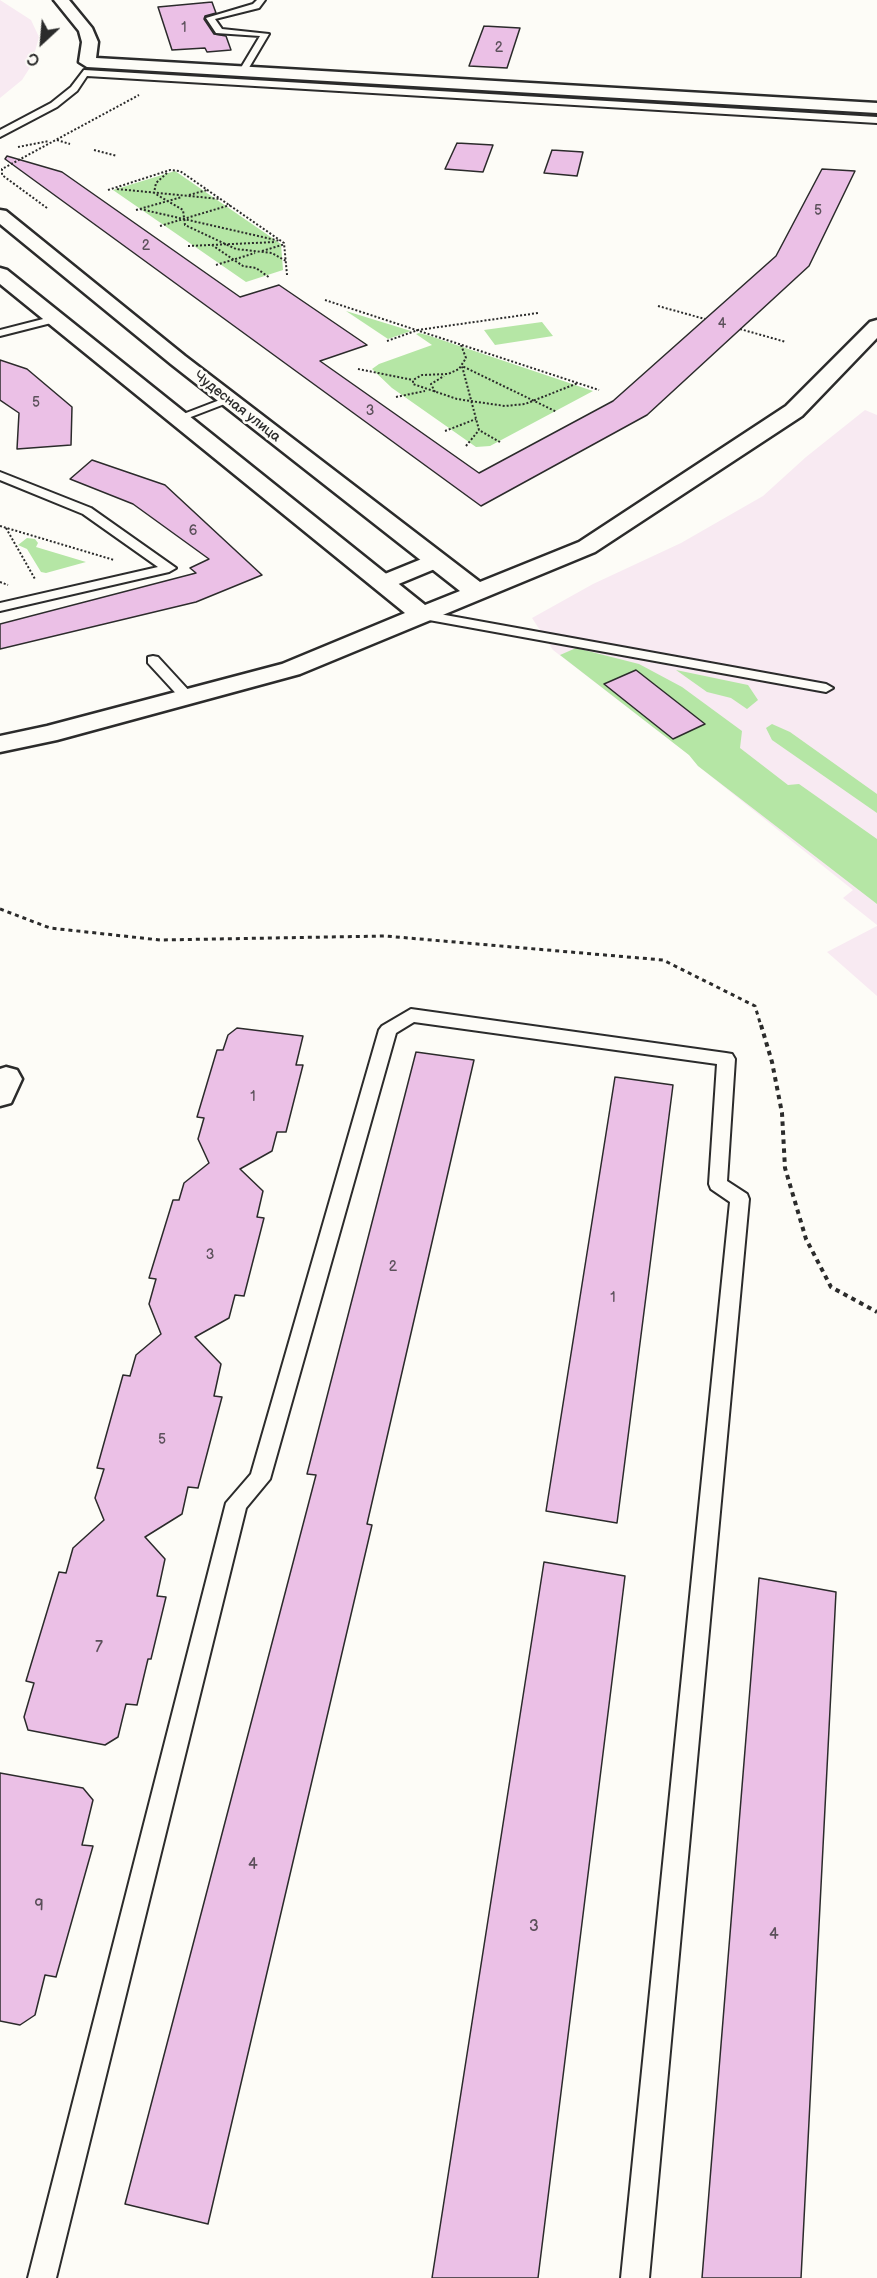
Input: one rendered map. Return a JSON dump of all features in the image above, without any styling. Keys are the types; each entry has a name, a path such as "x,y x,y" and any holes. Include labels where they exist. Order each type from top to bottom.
{"street":[{"path":"61,1 72,10 87,31 90,42 87,62 877,108"},
{"name":"Чудесная улица","path":"3,220 434,561 478,592"},
{"path":"0,274 423,615"},
{"path":"0,744 48,734 291,669 587,547 794,411 877,326"},
{"path":"384,583 434,561"}],"lane":[{"path":"243,71 265,34 219,31 210,18 256,6 261,0"},
{"path":"0,134 54,105 74,89 84,73 877,120"},
{"path":"0,333 56,318"},
{"path":"179,418 229,400"},
{"path":"0,476 87,511 169,568 0,607"},
{"path":"423,615 826,688"},
{"path":"153,660 187,697"},
{"path":"42,2278 237,1503 260,1479 388,1030 411,1015 726,1059 718,1184 740,1198 635,2278"}],"path":[{"path":"46,208 1,174 4,167 143,93"},
{"path":"11,148 55,140 70,144"},
{"path":"94,150 117,156"},
{"path":"154,193 156,183 168,171"},
{"path":"108,190 168,171 180,171 284,243 287,275"},
{"path":"113,189 221,200"},
{"path":"207,190 138,209 284,243"},
{"path":"154,193 170,200 183,210 184,224 189,227 240,250 274,253 286,262"},
{"path":"160,226 230,206"},
{"path":"188,246 284,243"},
{"path":"216,265 284,243"},
{"path":"212,245 246,268 256,268 270,278"},
{"path":"325,300 599,390"},
{"path":"657,306 705,320"},
{"path":"387,341 418,330 538,313"},
{"path":"740,329 786,342"},
{"path":"436,393 432,391 431,384 462,366 466,358 461,344"},
{"path":"462,366 557,412"},
{"path":"462,366 479,430 500,442"},
{"path":"358,369 413,380 422,375 448,374"},
{"path":"413,380 413,384 436,393 472,402 505,406 534,401 578,383"},
{"path":"396,397 427,390"},
{"path":"445,431 476,419"},
{"path":"466,446 479,430"},
{"path":"0,526 154,572"},
{"path":"6,528 45,597"},
{"path":"0,582 45,597"}],"shaded area":[{"path":"0,0 31,20 39,37 31,66 22,80 0,98"},
{"path":"865,410 877,415 877,925 843,898 853,890 698,766 689,755 553,650 532,618 593,584 681,543 763,496 806,457"},
{"path":"877,926 877,996 827,952"}],"green space":[{"path":"175,171 281,244 283,270 246,282 113,190"},
{"path":"346,311 411,331 388,339"},
{"path":"542,322 553,336 495,345 484,330"},
{"path":"419,333 593,391 490,446 476,447 392,388 372,369 379,364 432,345 416,334"},
{"path":"27,538 35,539 38,543 36,547 86,562 46,573 41,572 27,549 18,545"},
{"path":"576,648 639,664 682,687 742,731 740,748 788,785 799,784 877,839 877,904 698,766 689,755 560,655"},
{"path":"676,670 748,685 758,700 747,709 731,698 707,692"},
{"path":"772,724 790,732 877,794 877,813 772,740 766,728"}],"building":[{"path":"212,2 216,13 205,16 204,19 214,34 226,36 231,50 207,52 205,48 172,50 158,7"},
{"path":"484,26 520,28 507,68 469,66"},
{"path":"457,143 493,145 483,172 445,169"},
{"path":"552,150 583,152 577,176 544,173"},
{"path":"7,156 62,172 240,297 279,285 367,345 320,361 479,473 613,401 776,256 822,169 855,171 809,266 647,415 481,506 5,159"},
{"path":"0,360 27,369 72,407 71,445 17,449 19,413 0,400"},
{"path":"92,460 165,485 262,575 196,602 0,649 0,624 196,573 190,568 209,559 133,504 70,479"},
{"path":"636,670 705,724 673,739 604,684"},
{"path":"237,1028 303,1036 296,1065 303,1065 286,1132 277,1132 272,1151 240,1169 263,1191 257,1217 264,1218 244,1296 235,1295 229,1318 195,1337 221,1364 214,1396 222,1397 198,1488 188,1487 182,1514 145,1537 165,1559 157,1596 166,1597 151,1659 148,1659 137,1705 126,1704 118,1737 105,1745 28,1730 24,1717 34,1683 26,1681 59,1572 66,1573 73,1548 104,1520 95,1498 104,1469 97,1468 123,1375 130,1376 136,1355 161,1334 149,1304 156,1279 149,1278 173,1200 179,1200 184,1183 209,1163 198,1139 204,1118 197,1117 217,1050 223,1050 228,1035"},
{"path":"416,1052 474,1060 367,1524 372,1525 208,2224 125,2204 316,1475 307,1474"},
{"path":"615,1077 673,1085 617,1523 546,1511"},
{"path":"544,1562 625,1576 538,2278 432,2278"},
{"path":"759,1578 836,1592 801,2278 702,2278"},
{"path":"0,1773 83,1788 93,1800 82,1845 93,1846 56,1977 45,1975 35,2015 20,2025 0,2021"}]}
